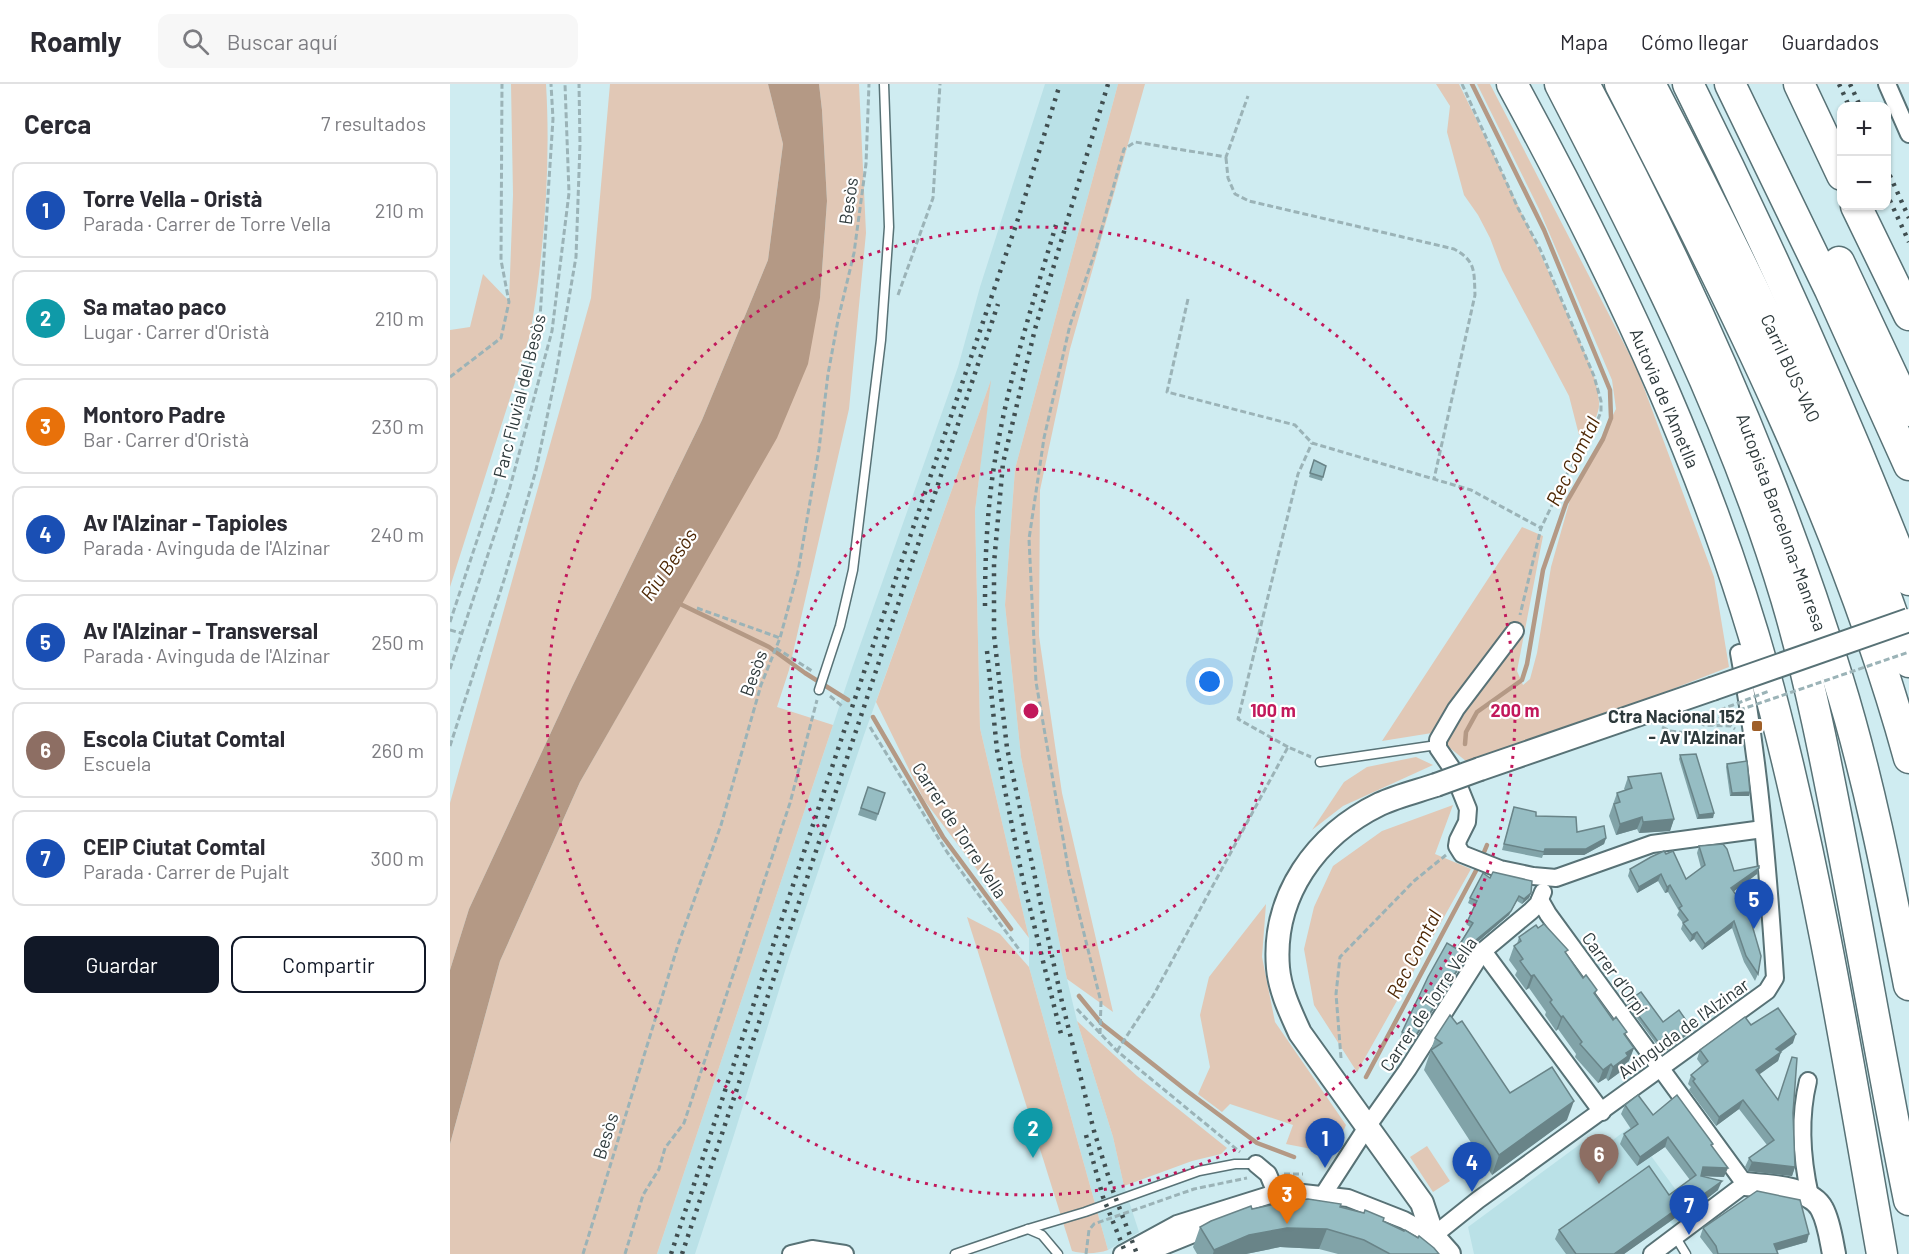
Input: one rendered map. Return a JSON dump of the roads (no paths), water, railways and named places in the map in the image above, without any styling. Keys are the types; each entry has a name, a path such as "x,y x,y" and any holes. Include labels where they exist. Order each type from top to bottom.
{"highway":[{"name":"Autovia de l'Ametlla","path":"1512,84 1581,213 1643,342 1685,442 1727,554 1779,728 1824,931 1882,1254"},
{"path":"1560,84 1620,199 1678,319 1736,452 1774,560 1793,622 1816,714 1909,1200"},
{"name":"Autopista Barcelona-Manresa","path":"1584,84 1665,242 1729,380 1790,541 1838,679 1856,744 1886,872 1909,985"},
{"path":"1620,84 1722,285 1798,447 1859,599 1893,698 1909,758"},
{"name":"Carril BUS-VAO","path":"1650,84 1792,369 1843,484 1909,662"},
{"path":"1667,84 1688,130 1727,235"},
{"path":"1688,84 1842,413 1909,580"},
{"path":"1730,84 1830,290 1909,465"},
{"path":"1753,84 1884,354 1909,411"},
{"path":"1799,84 1837,164"},
{"path":"1858,210 1909,315"},
{"path":"1727,554 1739,653"}],"street":[{"path":"1887,84 1909,134"},
{"path":"1433,1236 1422,1203 1300,1033 1287,1002 1278,970 1278,936 1282,915 1284,905 1298,877 1316,851 1346,826 1380,804 1909,620"},
{"path":"1515,632 1456,709 1437,745 1452,767 1468,809 1467,822 1457,846 1462,854 1514,873 1546,878 1563,876 1652,844 1763,829"},
{"name":"Avinguda de l'Alzinar","path":"1433,1236 1478,1200 1767,992 1775,978 1752,721 1739,653"},
{"name":"Carrer de Torre Vella","path":"1323,1195 1367,1126 1408,1069 1483,951 1531,911 1540,900 1546,878"},
{"name":"Carrer d'Orpí","path":"1540,900 1745,1184"},
{"path":"1483,951 1602,1112"},
{"path":"1808,1081 1803,1099 1804,1168 1810,1196"},
{"path":"1262,1169 1276,1193"},
{"path":"1652,1254 1745,1184 1784,1188 1810,1196 1822,1207 1834,1254"},
{"path":"1122,1254 1177,1224 1276,1193 1348,1198 1404,1220 1433,1236 1449,1254"},
{"path":"1144,1254 1255,1211 1276,1193"},
{"path":"791,1254 812,1249 845,1254"}],"lane":[{"path":"819,690 840,626 854,570 881,340 889,227 884,84"},
{"path":"1320,762 1437,745"},
{"path":"955,1254 1085,1212 1199,1171 1235,1164 1262,1169"},
{"path":"1028,1229 1042,1235 1058,1254"},
{"path":"1675,1236 1686,1254"}],"water":[{"name":"Riu Besòs","path":"768,84 819,84 827,201 820,298 808,364 777,438 580,782 500,961 450,1144 450,970 469,909 572,687 702,420 768,260 783,144"}],"waterway":[{"name":"Rec Comtal","path":"1465,744 1466,732 1477,712 1522,680 1527,664 1543,570 1566,503 1603,439 1611,418 1610,390 1544,230 1472,84"},
{"path":"676,602 769,647 848,700"},
{"path":"873,717 943,837 1011,929"},
{"name":"Rec Comtal","path":"1482,857 1487,845"},
{"name":"Rec Comtal","path":"1366,1077 1479,865"},
{"path":"1079,996 1102,1024 1187,1091 1257,1143 1294,1157"}],"railway":[{"path":"671,1254 846,725 1019,216 1060,84"},
{"path":"1108,84 1035,329 1003,463 994,563 994,635 1007,748 1062,1002 1094,1131 1113,1191 1137,1254"},
{"path":"1839,84 1847,102"},
{"path":"1850,84 1858,102"},
{"path":"1891,178 1909,218"},
{"path":"1891,203 1909,242"},
{"path":"985,606 988,515 1000,430 1022,341 1056,225"},
{"path":"682,1254 998,304"},
{"path":"987,651 997,750 1022,876 1061,1034"},
{"path":"1086,1135 1103,1197 1126,1254"}],"place":[{"name":"Ctra Nacional 152 - Av l'Alzinar","path":"1757,726"},
{"name":"Av l'Alzinar - Transversal","path":"1754,929"},
{"name":"Sa matao paco","path":"1033,1158"},
{"name":"Torre Vella - Oristà","path":"1325,1168"},
{"name":"Escola Ciutat Comtal","path":"1599,1184"},
{"name":"Av l'Alzinar - Tapioles","path":"1472,1192"},
{"name":"Montoro Padre","path":"1287,1224"},
{"name":"CEIP Ciutat Comtal","path":"1689,1235"}]}
